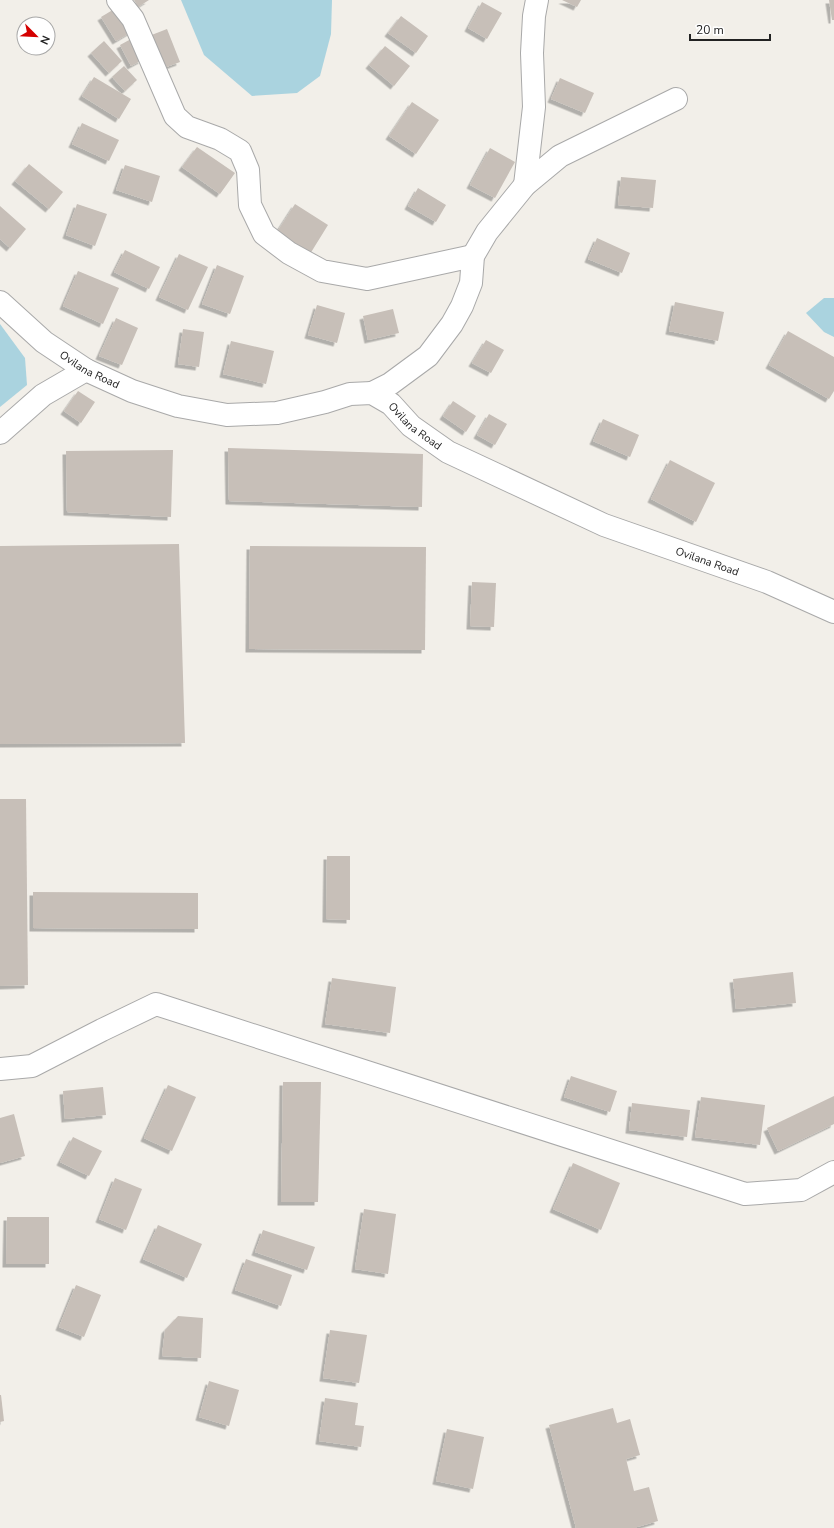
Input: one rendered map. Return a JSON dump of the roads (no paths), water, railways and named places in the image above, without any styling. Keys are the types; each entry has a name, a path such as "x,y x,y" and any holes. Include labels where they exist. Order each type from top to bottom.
{"street":[{"path":"118,0 132,19 174,116 187,127 220,139 240,151 248,170 250,205 260,226 264,234 289,253 322,271 367,279 473,256"},
{"path":"525,185 534,107 532,53 534,16 537,0"},
{"path":"372,392 390,384 428,356 452,324 462,306 471,283 473,256 487,232 525,185 560,156 676,99"},
{"name":"Ovilana Road","path":"0,302 44,342 86,370 132,391 178,406 227,415 277,413 325,402 350,394 372,392 391,404 411,426 448,452 604,525 767,582 834,612"},
{"path":"0,433 43,395 86,370"},
{"path":"0,1069 32,1066 156,1004 745,1194 801,1190 834,1172"}],"water":[{"path":"181,0 332,0 331,34 320,76 297,93 252,96 204,55"},
{"path":"824,298 834,298 834,337 824,332 806,313"},
{"path":"0,324 25,358 27,385 0,407"}]}
